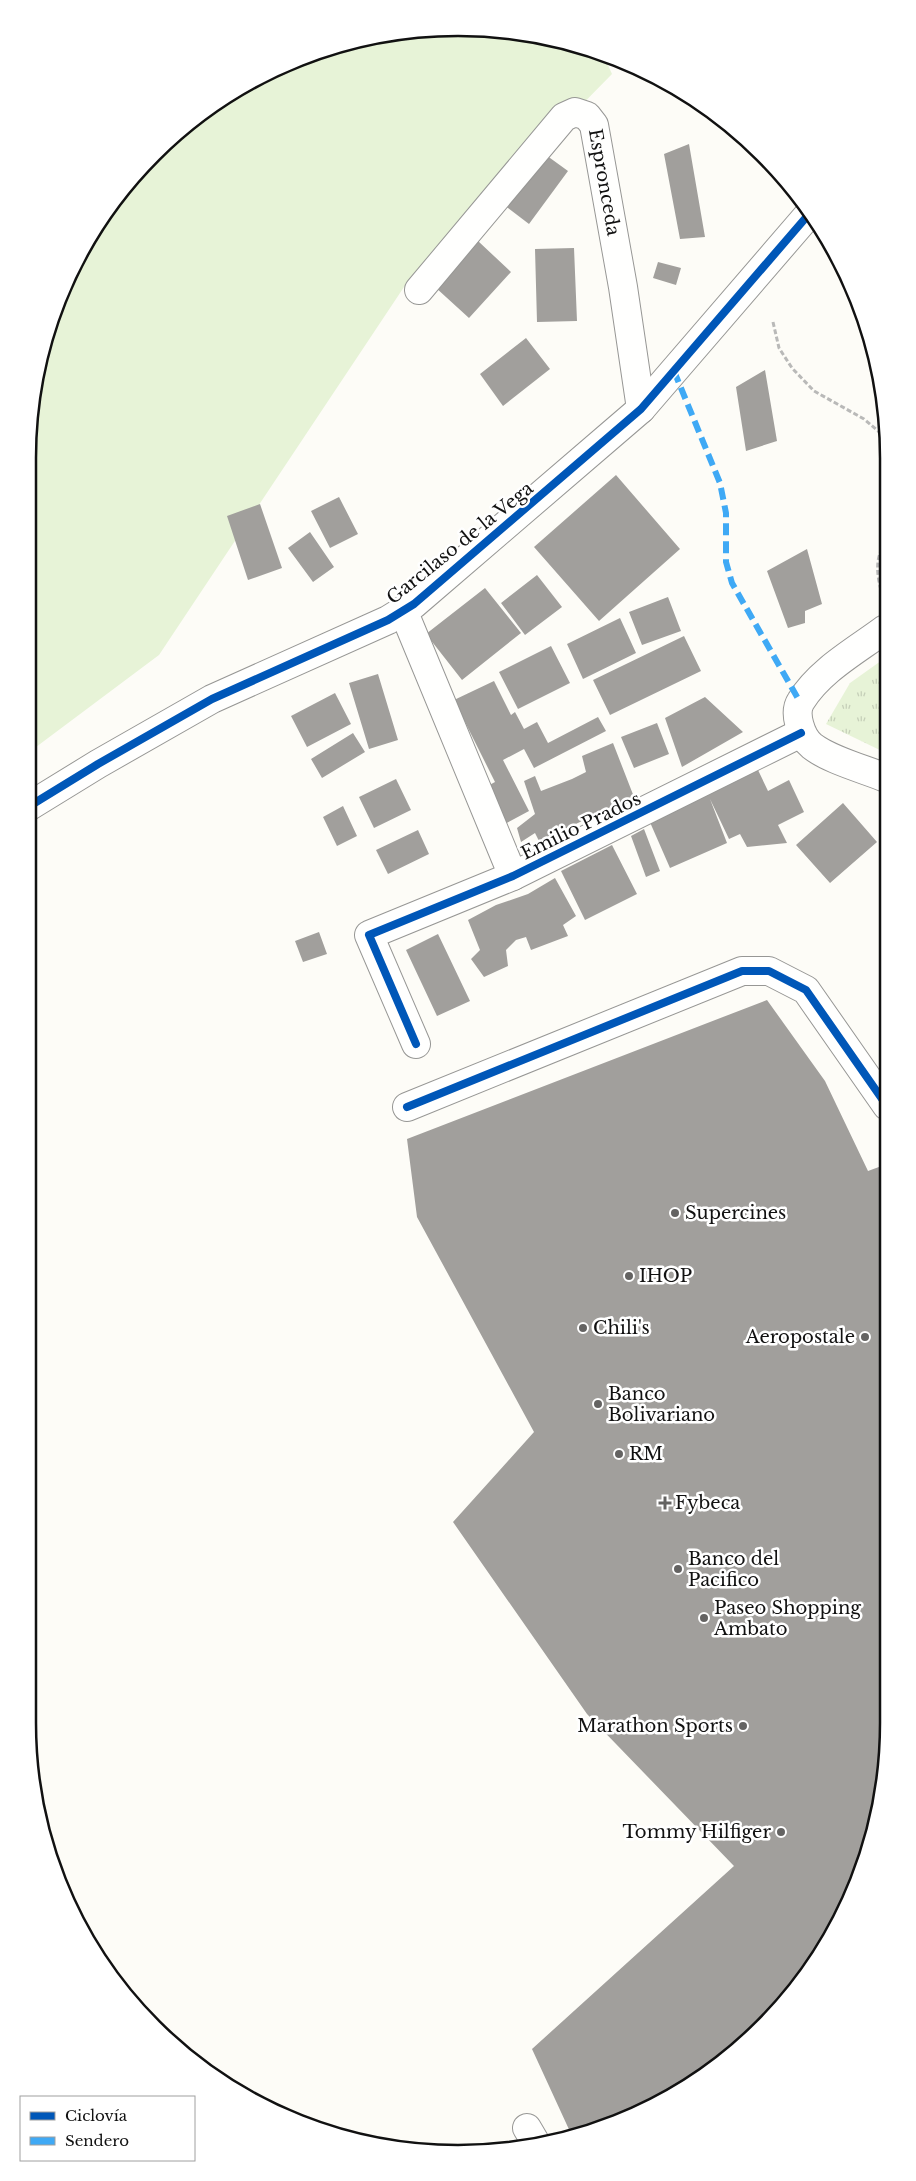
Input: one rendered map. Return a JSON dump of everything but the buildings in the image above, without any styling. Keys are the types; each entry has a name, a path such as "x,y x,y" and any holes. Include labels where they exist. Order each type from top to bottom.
{"street":[{"name":"Espronceda","path":"419,290 564,117 575,112 587,116 594,125 623,287 641,409"},
{"name":"Garcilaso de la Vega","path":"36,803 98,764 212,699 388,620 414,604 641,409 805,218"},
{"path":"403,610 513,876"},
{"path":"880,634 824,674 800,702 798,716 802,733 811,745 880,776"},
{"name":"Emilio Prados","path":"416,1044 369,935 513,876 802,733"},
{"path":"407,1107 742,971 769,971 806,990 880,1096"}],"path":[{"path":"774,322 779,348 792,368 814,390 864,419 879,432"},
{"path":"880,551 878,554 878,582 880,588"}],"green space":[{"path":"430,37 486,37 540,44 607,64 612,74 406,284 159,655 36,747 36,458 37,430 44,376 68,297 93,247 123,201 180,141 224,107 271,80 297,68 349,51 376,44"},
{"path":"880,662 880,750 826,724 850,683"}],"marked path":[{"path":"674,371 720,483 726,513 726,562 732,583 800,702"}],"cycle path":[{"path":"36,802 98,764 212,699 388,620 414,604 641,409 805,218"},
{"path":"416,1044 369,935 513,876 801,733"},
{"path":"407,1107 742,971 769,971 806,990 880,1096"}],"place":[{"name":"Supercines","path":"675,1213"},
{"name":"IHOP","path":"629,1276"},
{"name":"Chili's","path":"583,1328"},
{"name":"Aeropostale","path":"865,1337"},
{"name":"Banco Bolivariano","path":"598,1404"},
{"name":"RM","path":"619,1454"},
{"name":"Fybeca","path":"665,1503"},
{"name":"Banco del Pacifico","path":"678,1569"},
{"name":"Paseo Shopping Ambato","path":"704,1618"},
{"name":"Marathon Sports","path":"743,1726"},
{"name":"Tommy Hilfiger","path":"781,1832"}]}
